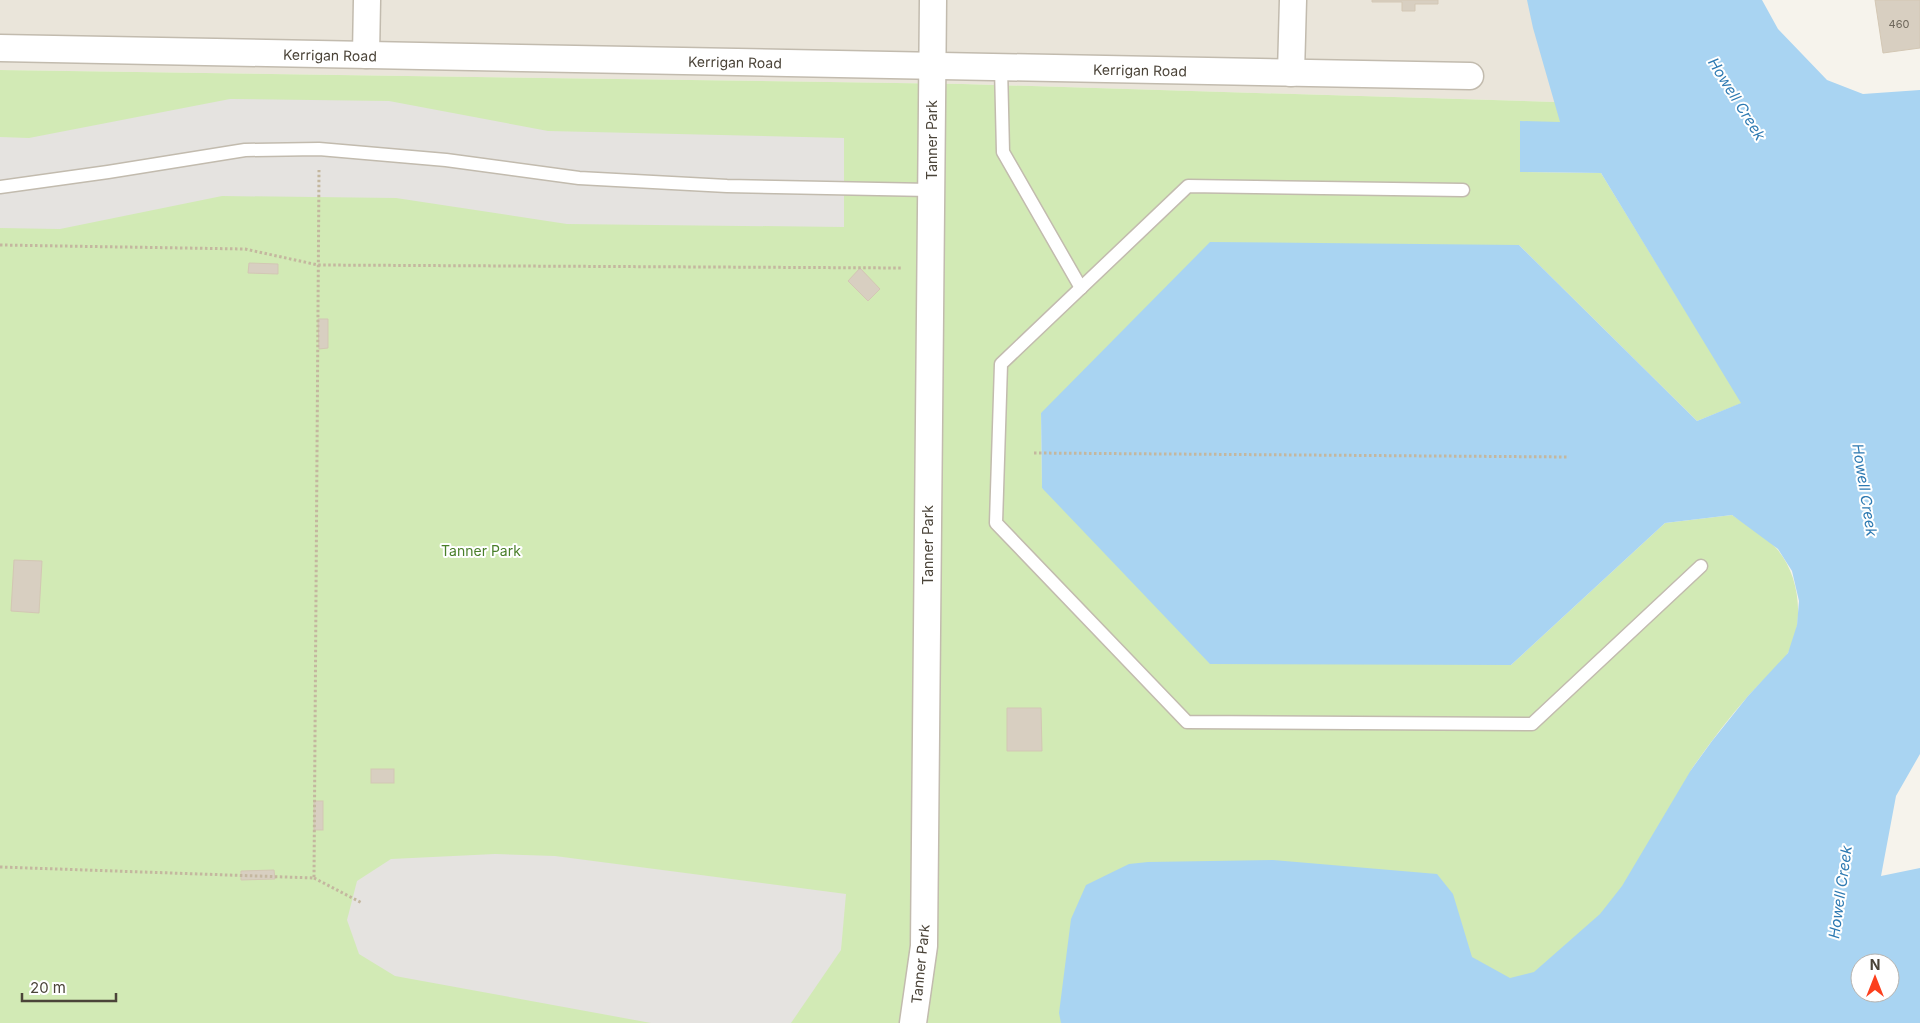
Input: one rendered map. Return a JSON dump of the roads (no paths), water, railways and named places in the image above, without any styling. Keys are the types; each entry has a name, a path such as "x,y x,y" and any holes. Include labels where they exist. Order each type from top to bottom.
{"street":[{"path":"366,55 367,0"},
{"name":"Tanner Park","path":"913,1023 924,946 933,0"},
{"path":"1291,73 1293,0"},
{"name":"Kerrigan Road","path":"0,48 1470,76"}],"lane":[{"path":"1001,67 1003,152 1081,288"},
{"path":"0,187 246,150 319,149 446,160 578,178 726,186 930,190"},
{"path":"1463,190 1188,186 1000,364 996,522 1187,722 1532,724 1701,566"}],"water":[{"name":"Howell Creek","path":"1527,0 1762,0 1778,29 1827,80 1863,94 1920,90 1920,754 1896,796 1881,876 1920,868 1920,1023 1061,1023 1059,1013 1071,919 1086,885 1129,864 1273,860 1437,874 1453,894 1472,957 1510,978 1534,972 1600,914 1622,886 1691,770 1748,696 1788,653 1797,625 1799,601 1792,571 1778,549 1732,515 1665,523 1511,665 1210,664 1042,488 1041,413 1210,242 1519,245 1697,421 1741,403 1601,173 1520,172 1520,121 1560,122 1533,28"}]}
